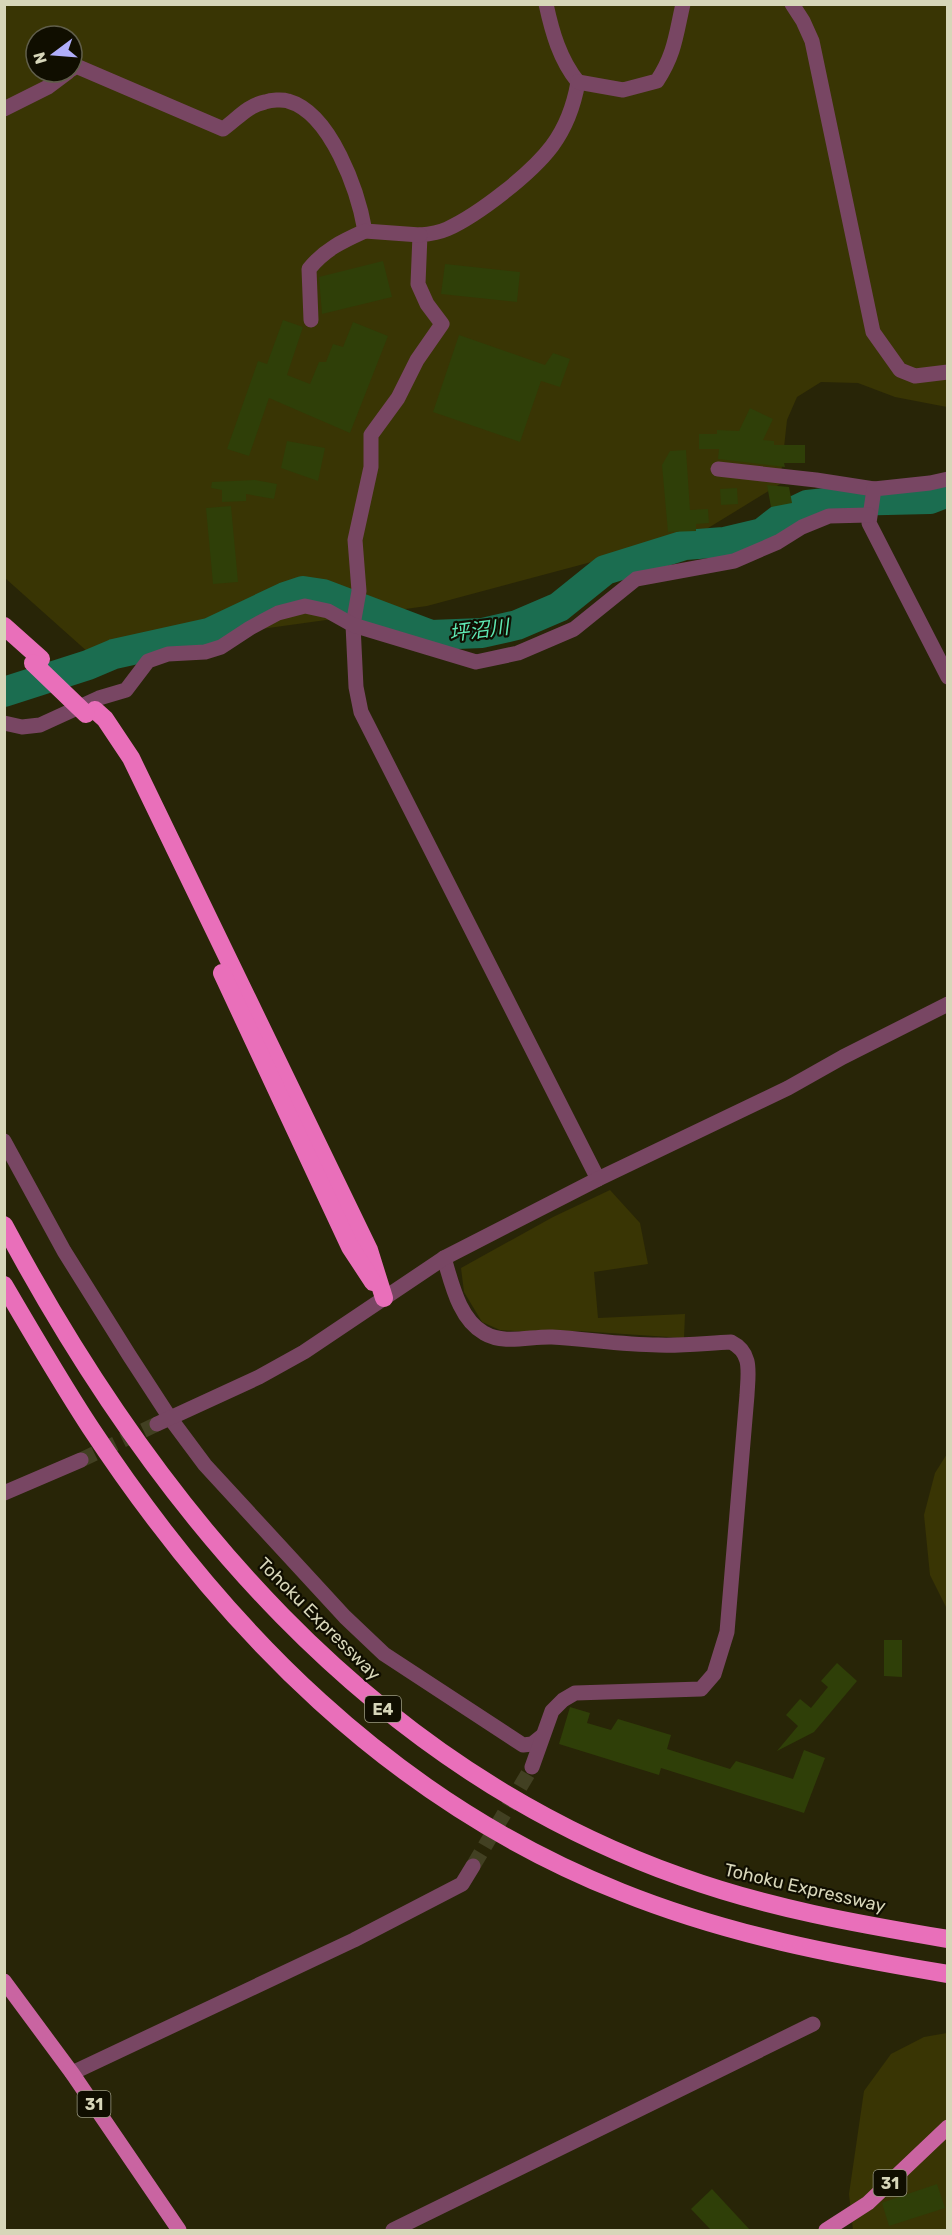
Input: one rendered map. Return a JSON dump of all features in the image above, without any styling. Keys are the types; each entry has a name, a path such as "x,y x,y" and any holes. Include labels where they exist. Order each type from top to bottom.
{"highway":[{"path":"4,626 91,712 124,765 350,1247 384,1298"},
{"path":"4,639 37,661"},
{"name":"Tohoku Expressway","path":"4,1225 61,1324 154,1467 204,1530 307,1642 387,1712 486,1783 547,1818 616,1851 681,1877 750,1900 839,1920 948,1939"},
{"name":"E4","path":"4,1285 96,1436 134,1490 214,1593 299,1684 342,1723 396,1765 463,1812 517,1844 622,1893 735,1931 796,1947 948,1974"}],"main road":[{"name":"31","path":"4,1981 72,2073 179,2230"},
{"name":"31","path":"826,2230 868,2203 948,2127"}],"street":[{"path":"546,4 559,49 569,71 578,82 623,90 657,81 674,51 683,4"},
{"path":"792,4 812,41 873,332 900,370 915,376 948,372"},
{"path":"84,69 223,129 246,110 263,102 287,100 309,111 324,127 356,190 365,231"},
{"path":"311,320 309,268 318,257 333,246 365,231 435,234 462,221 505,191 551,147 565,125 578,82"},
{"path":"4,109 52,84"},
{"path":"420,235 418,284 423,299 442,324 417,360 398,398 371,435 371,467 354,540 356,687 362,712 597,1179"},
{"path":"718,469 816,480 871,502"},
{"path":"4,723 22,726 40,725 99,698 126,690 148,661 168,654 206,652 221,648 250,628 278,613 305,606 328,611 356,613 476,662 518,653 574,629 636,579 734,561 778,542 801,527 829,516 948,479"},
{"path":"871,502 869,523 948,677"},
{"path":"164,1421 259,1377 304,1352 444,1258 597,1179 788,1088 843,1057 948,1004"},
{"path":"4,1141 64,1251 164,1421 345,1617 384,1654 523,1745 532,1744 542,1736"},
{"path":"444,1258 463,1310 473,1325 486,1335 507,1339 549,1337 657,1345 731,1342 742,1348 747,1358 747,1395 727,1632 714,1674 701,1689 575,1693 562,1700 552,1711 532,1767"},
{"path":"4,1492 81,1460"},
{"path":"72,2073 354,1940 462,1884 473,1866"},
{"path":"393,2230 813,2024"}],"shaded area":[{"path":"5,5 947,5 947,407 895,397 858,383 821,382 797,397 787,420 780,484 700,533 427,606 89,653 5,578"},
{"path":"610,1190 640,1223 648,1264 594,1272 598,1318 685,1314 684,1338 579,1331 500,1330 482,1322 464,1292 461,1268 553,1217"},
{"path":"947,1454 947,1609 930,1575 924,1515 935,1473"},
{"path":"947,2033 947,2230 853,2230 849,2194 864,2091 891,2054 924,2037"}],"building":[{"path":"383,261 392,297 322,314 319,277"},
{"path":"445,264 520,272 517,302 441,294"},
{"path":"283,320 303,327 287,375 310,384 319,362 326,362 333,344 343,347 353,322 388,336 350,433 269,398 249,456 227,449 258,361 267,364"},
{"path":"459,335 545,365 553,353 570,359 560,387 541,381 520,442 433,412"},
{"path":"750,408 773,419 763,440 774,441 774,445 805,445 805,463 784,463 785,467 718,459 719,449 699,449 699,434 717,434 717,430 739,431"},
{"path":"287,441 325,448 318,481 281,468"},
{"path":"686,450 690,510 708,509 709,523 696,524 696,531 668,532 662,465 670,451"},
{"path":"255,480 277,484 274,499 246,494 246,501 222,502 222,490 211,488 212,482"},
{"path":"767,485 789,487 792,503 771,507"},
{"path":"737,488 738,504 721,505 720,489"},
{"path":"231,506 238,582 213,584 206,508"},
{"path":"884,1640 902,1640 902,1677 884,1676"},
{"path":"837,1663 857,1681 814,1732 777,1751 798,1726 786,1715 800,1699 811,1708 828,1687 821,1681"},
{"path":"570,1707 590,1713 587,1723 611,1730 618,1719 671,1735 667,1749 730,1769 736,1761 793,1779 804,1750 825,1758 804,1813 661,1768 659,1775 559,1744"},
{"path":"937,2184 945,2208 889,2226 882,2203"},
{"path":"712,2189 750,2230 711,2230 691,2209"}],"waterway":[{"name":"坪沼川","path":"4,692 88,665 114,654 209,633 285,597 303,591 323,594 431,635 482,633 517,625 559,607 605,570 685,545 724,542 762,533 784,516 807,505 844,501 930,499 948,492"}],"tunnel":[{"path":"81,1460 157,1424"},
{"path":"473,1866 532,1767"}]}
